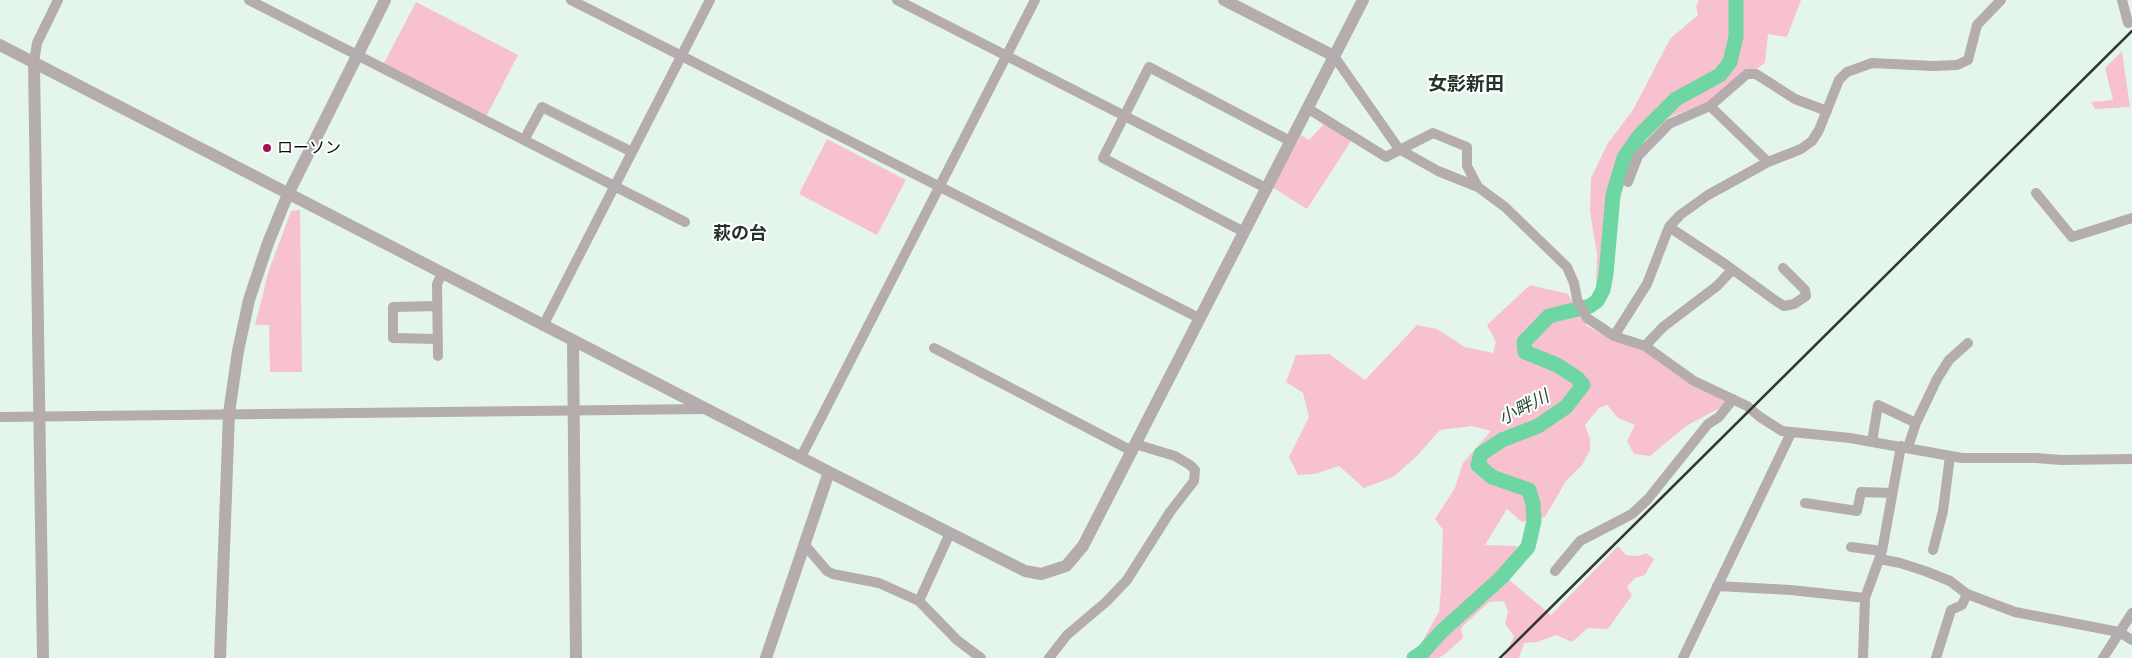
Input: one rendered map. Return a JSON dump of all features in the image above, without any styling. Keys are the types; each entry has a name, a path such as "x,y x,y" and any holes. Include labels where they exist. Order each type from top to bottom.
{"street":[{"path":"43,658 34,62 37,43 58,0"},
{"path":"249,0 685,222"},
{"path":"220,658 229,413 238,351 249,300 268,243 288,194 385,0"},
{"path":"571,0 1199,318"},
{"path":"544,326 710,0"},
{"path":"897,0 1266,188"},
{"path":"801,457 1035,0"},
{"path":"1224,0 1334,56 1400,149 1438,171 1478,187 1512,214 1567,267 1586,317 1598,327 1614,336 1645,346 1694,381 1747,406 1772,426 1791,433 1868,444 1905,447 1977,459 2132,459"},
{"path":"0,45 442,274 710,409 829,472 1025,571 1041,574 1062,568 1077,555 1083,546 1363,0"},
{"path":"1614,336 1647,284 1669,227 1680,215 1708,194 1768,162 1801,149 1812,140 1840,80 1847,72 1872,63 1934,66 1957,65 1968,60 1977,25 2000,0"},
{"path":"2122,0 2128,23"},
{"path":"1244,232 1103,158 1149,68 1290,141"},
{"path":"1628,182 1638,156 1669,124 1710,106 1747,74 1756,74 1794,99 1827,111"},
{"path":"1710,106 1768,162"},
{"path":"524,140 542,107 632,152"},
{"path":"1307,108 1386,158 1433,133 1467,147 1467,166 1478,187"},
{"path":"2036,193 2072,237 2132,218"},
{"path":"1669,227 1784,306 1794,304 1806,296 1805,290 1783,268"},
{"path":"1645,346 1663,327 1717,286 1732,270"},
{"path":"438,356 437,284 442,274"},
{"path":"437,306 393,307 393,338 437,339"},
{"path":"573,341 576,658"},
{"path":"1863,658 1865,598 1881,555 1889,522 1892,494 1905,447 1949,360 1968,343"},
{"path":"934,348 1133,447 1182,460 1195,470 1196,476 1127,580 1106,602 1067,635 1048,658"},
{"path":"1555,571 1580,541 1632,514 1648,499 1708,424 1720,417 1733,399"},
{"path":"1868,444 1878,405 1916,423"},
{"path":"0,417 573,409 710,409"},
{"path":"1683,658 1791,433"},
{"path":"1932,550 1943,511 1950,456"},
{"path":"766,658 829,472"},
{"path":"1805,503 1857,512 1861,492 1892,494"},
{"path":"919,600 950,533"},
{"path":"804,544 827,571 833,574 879,583 919,600 956,640 981,658"},
{"path":"1851,547 1881,555 1925,571 1950,582 1968,594 2015,612 2119,632 2132,640"},
{"path":"1717,586 1792,590 1865,598"},
{"path":"1936,658 1952,610 1962,605 1968,594"},
{"path":"2103,658 2132,613"}],"shaded area":[{"path":"1699,0 1801,0 1787,37 1768,34 1765,63 1708,102 1665,119 1632,155 1607,225 1604,261 1596,289 1597,254 1590,211 1591,178 1608,143 1633,110 1670,39 1698,15 1696,6"},
{"path":"416,2 518,55 486,117 383,65"},
{"path":"2122,51 2130,107 2095,109 2091,102 2113,100 2105,68"},
{"path":"1324,124 1351,141 1307,209 1272,187 1301,135 1309,140"},
{"path":"827,139 906,180 877,235 799,194"},
{"path":"300,210 302,372 270,372 269,325 255,325 269,270 291,211"},
{"path":"1530,285 1568,294 1587,326 1613,340 1645,349 1726,401 1718,409 1686,426 1650,456 1634,454 1627,441 1635,425 1618,418 1607,405 1599,408 1585,425 1590,439 1590,450 1582,465 1566,481 1545,517 1522,522 1507,509 1485,545 1517,546 1508,579 1551,615 1618,546 1626,555 1639,556 1646,553 1654,559 1645,575 1635,578 1627,587 1632,595 1608,629 1588,628 1572,642 1556,635 1537,642 1524,643 1519,658 1504,658 1514,636 1505,624 1508,612 1504,601 1489,602 1461,628 1463,638 1444,655 1438,658 1424,658 1419,647 1439,612 1441,589 1443,530 1435,519 1455,488 1463,463 1491,431 1472,426 1440,430 1417,456 1393,477 1364,488 1339,466 1315,474 1298,475 1289,457 1309,417 1303,393 1286,382 1296,355 1329,354 1365,380 1417,325 1437,329 1465,347 1493,353 1496,342 1487,325"}],"waterway":[{"name":"小畔川","path":"1414,658 1423,652 1442,631 1501,578 1528,547 1534,521 1533,504 1529,490 1492,477 1478,465 1481,454 1502,440 1538,426 1566,407 1583,385 1577,378 1557,365 1525,352 1524,342 1549,316 1590,306 1597,301 1603,290 1606,274 1613,195 1624,158 1639,136 1676,99 1720,75 1730,62 1736,37 1736,0"}],"railway":[{"path":"1500,658 2132,31"}],"place":[{"name":"ローソン","path":"267,148"}],"district":[{"name":"女影新田","path":"1466,85"},
{"name":"萩の台","path":"740,234"}]}
